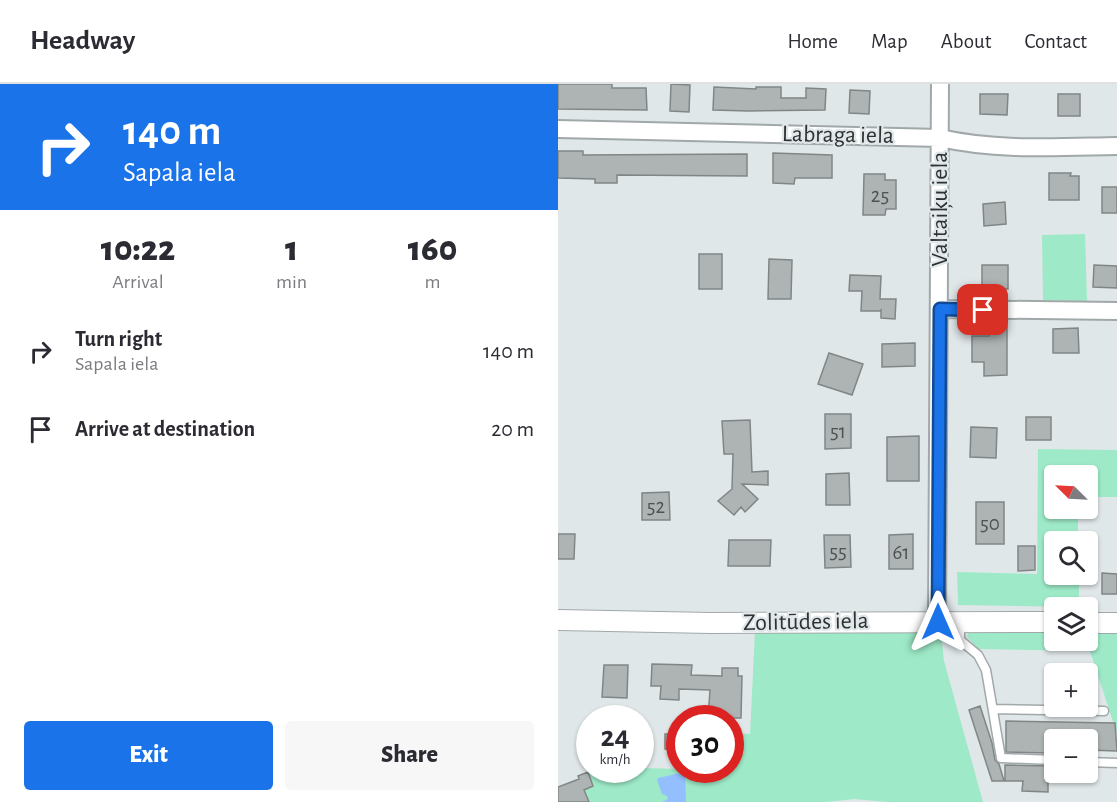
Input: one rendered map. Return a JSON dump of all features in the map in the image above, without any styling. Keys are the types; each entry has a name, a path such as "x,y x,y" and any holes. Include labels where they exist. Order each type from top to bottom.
{"street":[{"name":"Valtaiķu iela","path":"938,622 940,84"},
{"name":"Labraga iela","path":"558,129 940,138 964,143 1027,147 1117,146"},
{"path":"940,309 1117,311"},
{"name":"Zolitūdes iela","path":"558,620 711,623 1044,622"},
{"path":"1098,623 1117,623"}],"lane":[{"path":"960,622 960,640 978,656 986,670 1001,758 1044,760"},
{"path":"993,709 1104,711"},
{"path":"1098,762 1117,763"}],"green space":[{"path":"1085,234 1087,301 1043,300 1042,235"},
{"path":"1038,449 1117,450 1117,497 1098,497 1098,465 1044,465 1044,519 1078,519 1078,531 1044,531 1044,585 1079,585 1079,597 1044,597 1044,606 958,605 957,572 1037,574"},
{"path":"1044,627 1044,650 978,649 967,637 972,630"},
{"path":"1098,628 1117,628 1117,734 1098,676 1098,663 1094,663 1090,651 1098,651"},
{"path":"755,631 941,632 944,661 983,802 887,802 854,799 827,802 589,802 584,790 593,786 592,783 654,783 654,768 666,769 666,783 744,783 744,734 750,734"}],"water":[{"path":"666,776 666,783 685,783 686,802 662,802 668,799 662,794 658,778"}],"building":[{"path":"558,84 612,84 612,88 646,88 647,110 558,109"},
{"path":"671,84 690,85 689,112 670,111"},
{"path":"714,87 756,89 756,87 781,87 781,98 806,98 806,88 826,89 825,110 713,110"},
{"path":"850,90 870,91 869,114 849,113"},
{"path":"980,94 1008,94 1007,115 980,114"},
{"path":"1058,94 1080,94 1080,116 1058,116"},
{"path":"558,151 583,151 583,155 747,154 747,176 617,175 617,183 595,183 595,179 558,178"},
{"path":"773,153 832,155 832,178 795,178 794,184 773,183"},
{"path":"1049,173 1071,173 1070,176 1079,176 1079,200 1049,200"},
{"path":"864,174 885,174 885,180 896,180 896,209 886,209 885,215 863,215"},
{"path":"1102,187 1117,187 1117,213 1102,213"},
{"path":"1005,202 1006,224 984,226 983,204"},
{"path":"699,254 722,254 722,289 699,289"},
{"path":"769,259 792,260 791,299 768,299"},
{"path":"982,265 1008,265 1008,289 982,288"},
{"path":"1094,265 1117,266 1117,288 1093,287"},
{"path":"850,275 881,276 880,299 896,299 895,319 881,318 881,310 861,311 862,291 849,291"},
{"path":"989,326 1007,326 1007,375 984,376 984,362 972,362 972,336 989,336"},
{"path":"1078,328 1079,353 1053,353 1053,329"},
{"path":"915,343 915,366 882,367 882,344"},
{"path":"829,353 863,364 852,395 818,384"},
{"path":"825,414 851,414 851,448 825,449"},
{"path":"1026,417 1051,417 1051,440 1026,440"},
{"path":"750,420 752,472 768,471 768,485 742,484 758,499 745,512 741,507 734,515 718,501 732,489 733,454 724,454 722,421"},
{"path":"971,427 997,428 996,458 970,457"},
{"path":"919,436 919,481 887,481 887,437"},
{"path":"849,473 850,505 826,505 826,474"},
{"path":"669,492 670,520 642,520 642,493"},
{"path":"976,502 1004,502 1004,544 976,544"},
{"path":"558,534 575,534 574,559 558,559"},
{"path":"913,534 913,569 889,569 889,535"},
{"path":"824,535 850,535 851,567 825,568"},
{"path":"729,540 771,540 770,566 728,566"},
{"path":"1018,546 1035,546 1035,570 1018,571"},
{"path":"1102,573 1117,574 1117,594 1102,594"},
{"path":"652,664 692,665 691,675 722,676 722,668 738,668 738,676 742,676 741,705 709,705 710,690 679,689 679,700 660,699 661,686 651,686"},
{"path":"604,665 628,665 627,698 602,697"},
{"path":"980,706 995,760 999,764 1004,781 992,781 969,710"},
{"path":"1006,721 1115,723 1117,751 1098,750 1098,729 1044,729 1044,753 1006,752"},
{"path":"1005,765 1044,766 1044,783 1048,783 1048,792 1022,791 1023,781 1005,781"},
{"path":"576,780 576,783 592,783 593,786 584,790 589,802 558,802 558,787"}],"route":[{"path":"938,622 940,309 983,310"}]}
